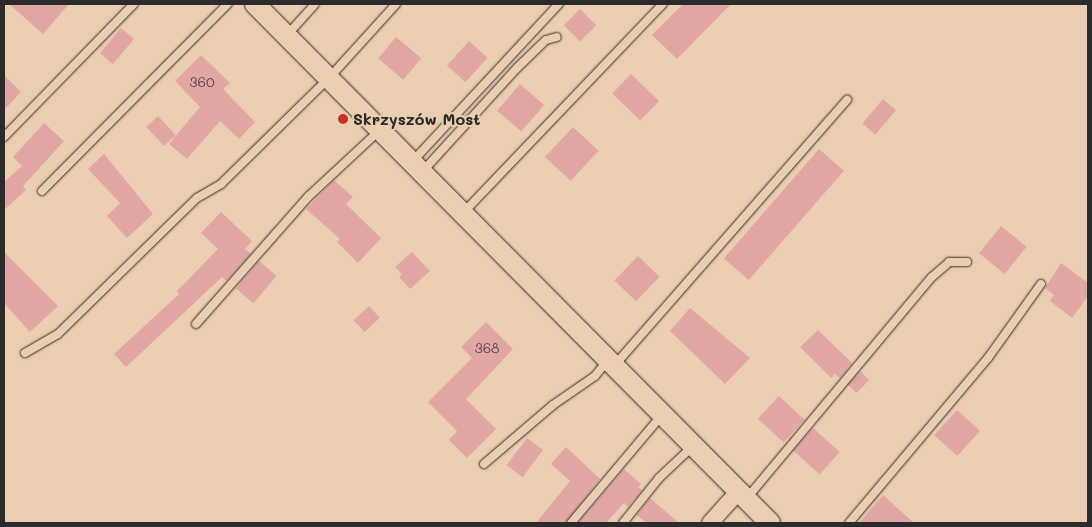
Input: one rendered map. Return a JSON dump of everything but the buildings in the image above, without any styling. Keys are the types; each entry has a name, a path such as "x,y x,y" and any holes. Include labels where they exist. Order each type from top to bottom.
{"street":[{"path":"255,4 610,364 770,523"},
{"path":"710,523 742,496"}],"lane":[{"path":"4,137 134,4"},
{"path":"42,191 228,4"},
{"path":"286,36 315,4"},
{"path":"26,353 58,334 197,198 221,184 329,78 396,4"},
{"path":"417,167 559,4"},
{"path":"462,213 663,4"},
{"path":"417,167 546,40 557,37"},
{"path":"484,464 553,405 610,364 847,100"},
{"path":"196,324 309,196 381,130"},
{"path":"742,496 932,277 949,262 967,262"},
{"path":"849,523 988,358 1040,284"},
{"path":"571,523 662,415"},
{"path":"623,523 659,478 693,447"}],"place":[{"name":"Skrzyszów Most","path":"343,119"}]}
